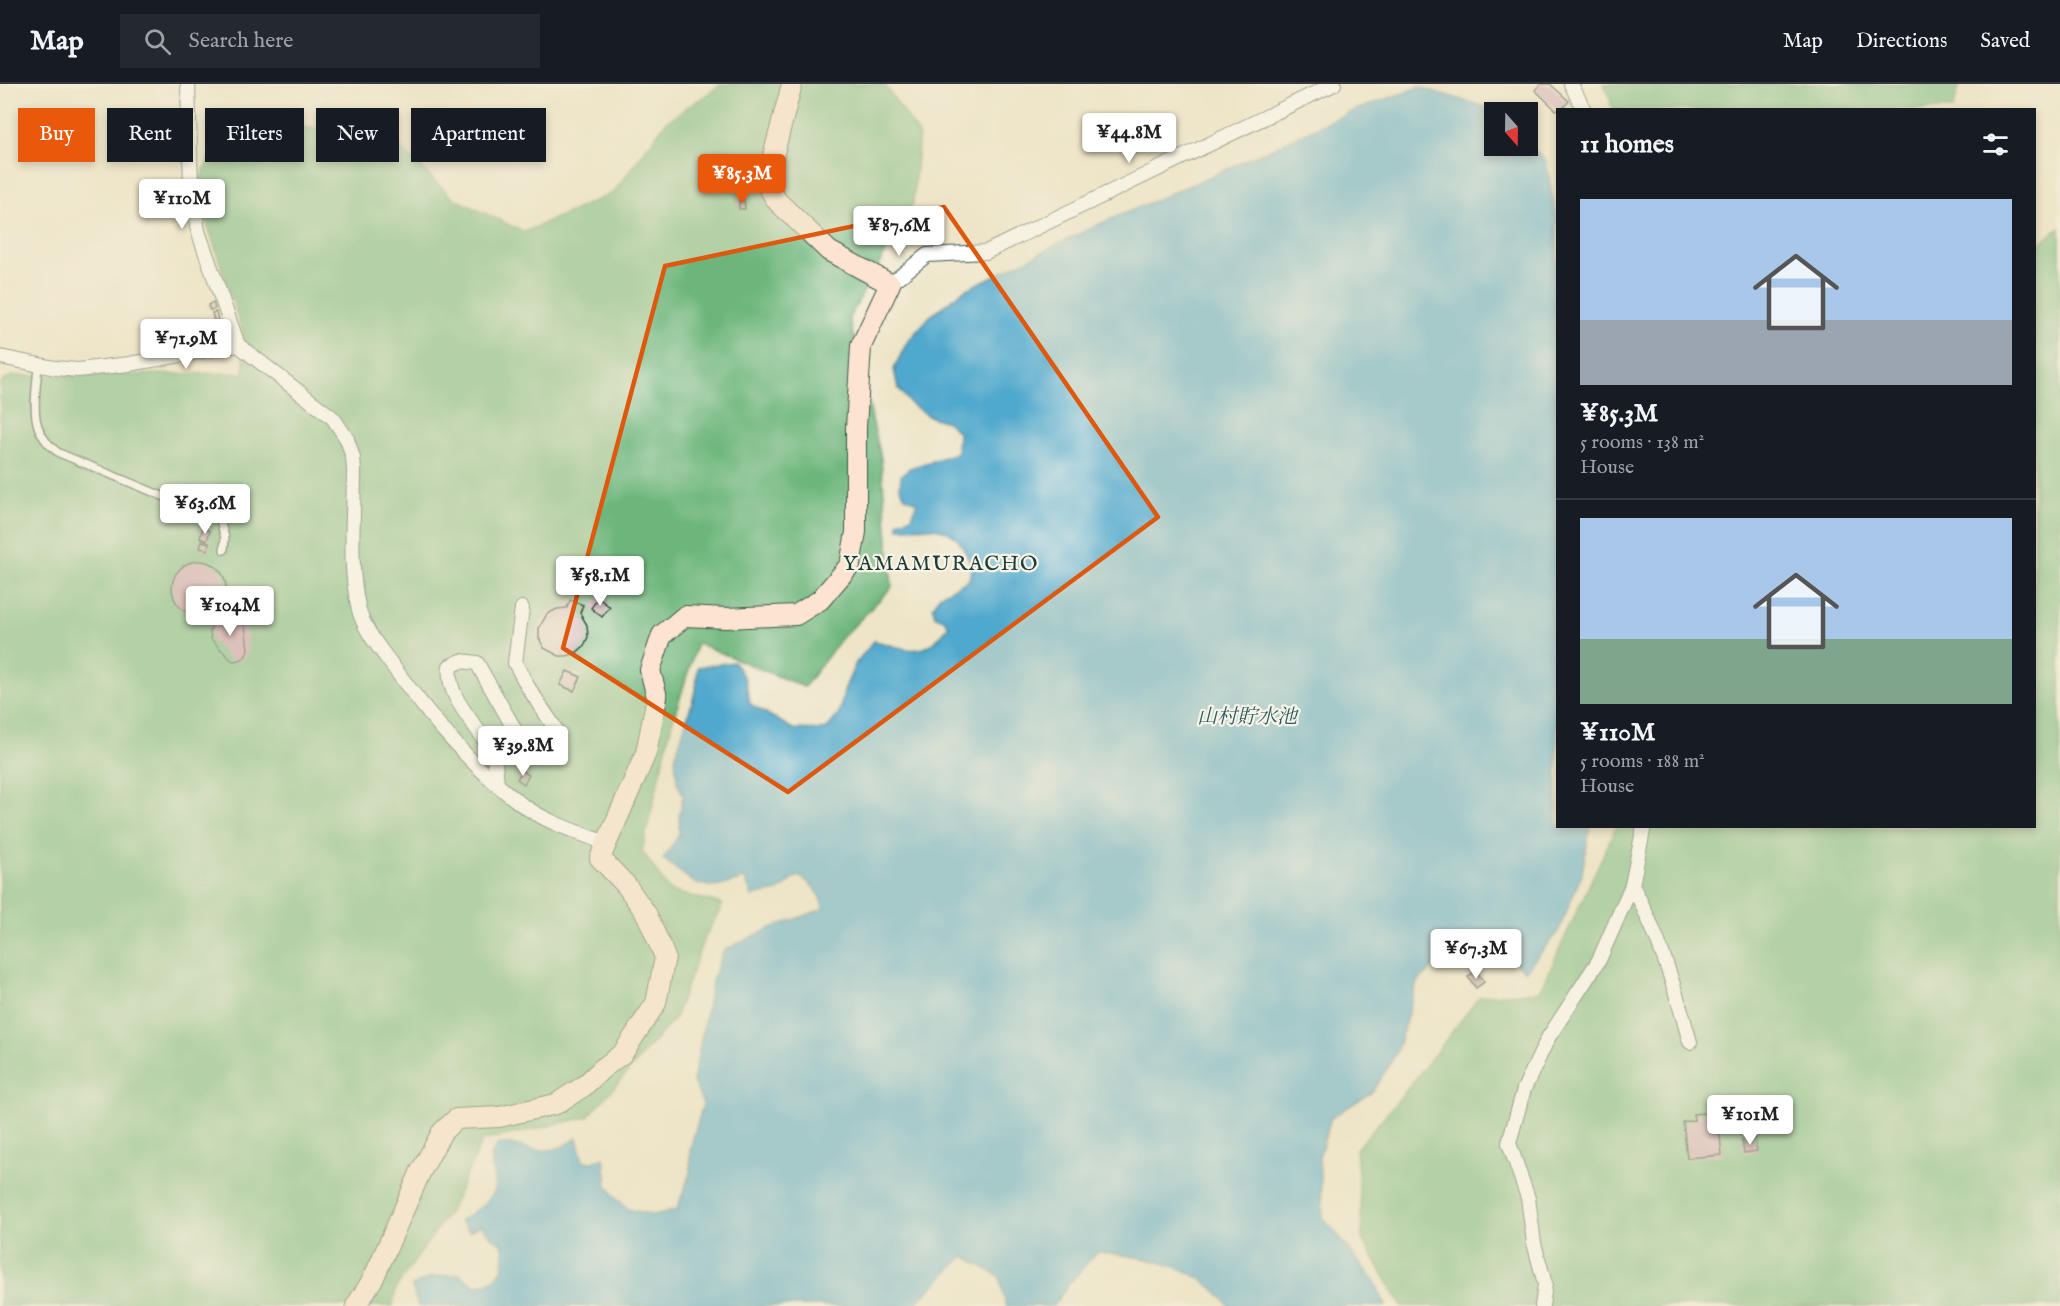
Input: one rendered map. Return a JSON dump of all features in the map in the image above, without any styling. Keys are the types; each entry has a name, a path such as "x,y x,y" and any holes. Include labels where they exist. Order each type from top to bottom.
{"street":[{"path":"188,84 191,186 196,220 201,242 238,345 333,418 347,439 354,470 354,576 360,612 366,627 439,725 497,784 522,805 556,824 608,844"},
{"path":"792,84 770,168 768,186 777,201 829,251 890,284"},
{"path":"356,1306 374,1277 420,1173 442,1132 456,1119 499,1117 556,1104 584,1086 623,1053 656,1003 665,957 647,915 626,885 600,858 646,753 657,697 650,670 662,635 685,616 726,618 796,615 820,600 850,565 856,532 856,428 861,346 890,284 927,255 986,252 1334,84"},
{"path":"1571,84 1583,108"},
{"path":"0,357 78,370 129,364 238,345"},
{"path":"497,784 494,757 458,700 448,677 450,666 461,661 477,663 524,746 537,751 550,743 555,728 515,663 522,608"},
{"path":"1542,1306 1545,1284 1534,1243 1528,1198 1509,1143 1524,1089 1548,1038 1599,960 1632,885 1644,828"},
{"path":"1632,885 1648,916 1677,994 1690,1042"}],"lane":[{"path":"38,365 35,417 41,435 49,446 59,453 220,520 225,538 224,550"}],"highlighted area":[{"path":"944,207 1158,517 788,792 563,648 665,266"}],"green space":[{"path":"722,84 884,84 919,134 913,203 849,318 881,458 892,587 841,639 804,687 697,643 671,727 642,851 670,891 723,904 703,941 675,1018 588,1117 482,1141 451,1209 396,1288 393,1306 0,1306 0,383 12,376 244,373 244,337 196,189 208,162 304,162 304,127 316,128 316,162 399,162 399,146 411,158 411,162 415,162 453,198 524,232 613,193 667,121"},
{"path":"1603,84 1960,84 1953,108 1612,108 1609,95"},
{"path":"2060,227 2060,1306 1402,1306 1363,1241 1356,1149 1401,1097 1480,996 1540,991 1616,828 2036,828 2036,246"}],"water":[{"name":"山村貯水池","path":"1419,87 1484,106 1484,156 1538,156 1538,153 1546,161 1556,216 1556,828 1590,828 1582,874 1558,932 1525,971 1494,945 1452,949 1417,983 1396,1054 1372,1092 1331,1118 1319,1157 1323,1217 1375,1282 1386,1306 1229,1306 1203,1281 1170,1265 1097,1252 1053,1306 1006,1306 999,1276 964,1256 913,1306 418,1306 412,1286 431,1277 459,1274 476,1286 491,1281 501,1272 504,1259 502,1243 491,1237 481,1225 469,1231 460,1221 483,1205 495,1191 491,1156 497,1145 508,1144 546,1150 558,1148 577,1138 583,1161 593,1162 604,1157 607,1185 615,1197 629,1209 654,1215 677,1209 690,1173 690,1149 703,1104 693,1082 712,981 724,950 773,927 823,909 815,890 798,876 779,891 752,896 745,879 717,887 696,884 663,859 679,835 683,795 677,782 675,758 696,689 698,667 734,662 745,679 750,704 793,729 826,730 839,714 845,688 856,663 874,641 907,649 924,648 932,644 949,625 944,619 935,616 933,607 940,595 969,580 972,565 960,543 952,535 938,529 899,528 898,522 912,517 917,502 905,497 900,487 901,476 910,468 957,453 958,432 947,422 928,416 910,403 898,388 894,369 906,344 928,318 963,291 1095,226 1218,173 1350,112"}],"building":[{"path":"1541,84 1550,84 1569,101 1563,108 1556,108 1556,110 1535,90"},
{"path":"739,200 744,200 745,209 739,209"},
{"path":"213,302 215,309 210,310 208,305"},
{"path":"216,312 218,320 214,321 212,313"},
{"path":"203,528 210,531 207,541 200,538"},
{"path":"202,541 209,543 208,550 200,548"},
{"path":"199,561 209,563 218,569 224,578 226,588 224,598 218,607 209,613 199,615 189,613 180,607 174,598 172,588 174,578 180,569 189,563"},
{"path":"598,598 610,607 602,617 591,608"},
{"path":"570,600 583,605 580,613 587,625 588,637 584,646 576,653 559,656 544,648 539,638 539,628 547,614 557,609 567,608"},
{"path":"223,615 236,616 245,626 248,649 246,656 240,660 233,661 211,639 212,624"},
{"path":"567,671 581,677 574,691 560,685"},
{"path":"522,771 529,775 524,784 517,779"},
{"path":"1476,971 1484,982 1476,988 1468,977"},
{"path":"1752,1112 1755,1123 1742,1126 1739,1114"},
{"path":"1705,1113 1706,1119 1718,1118 1722,1155 1687,1158 1683,1122 1694,1120 1693,1114"},
{"path":"1755,1138 1757,1151 1744,1153 1742,1140"}],"district":[{"name":"YAMAMURACHO","path":"941,563"}]}
